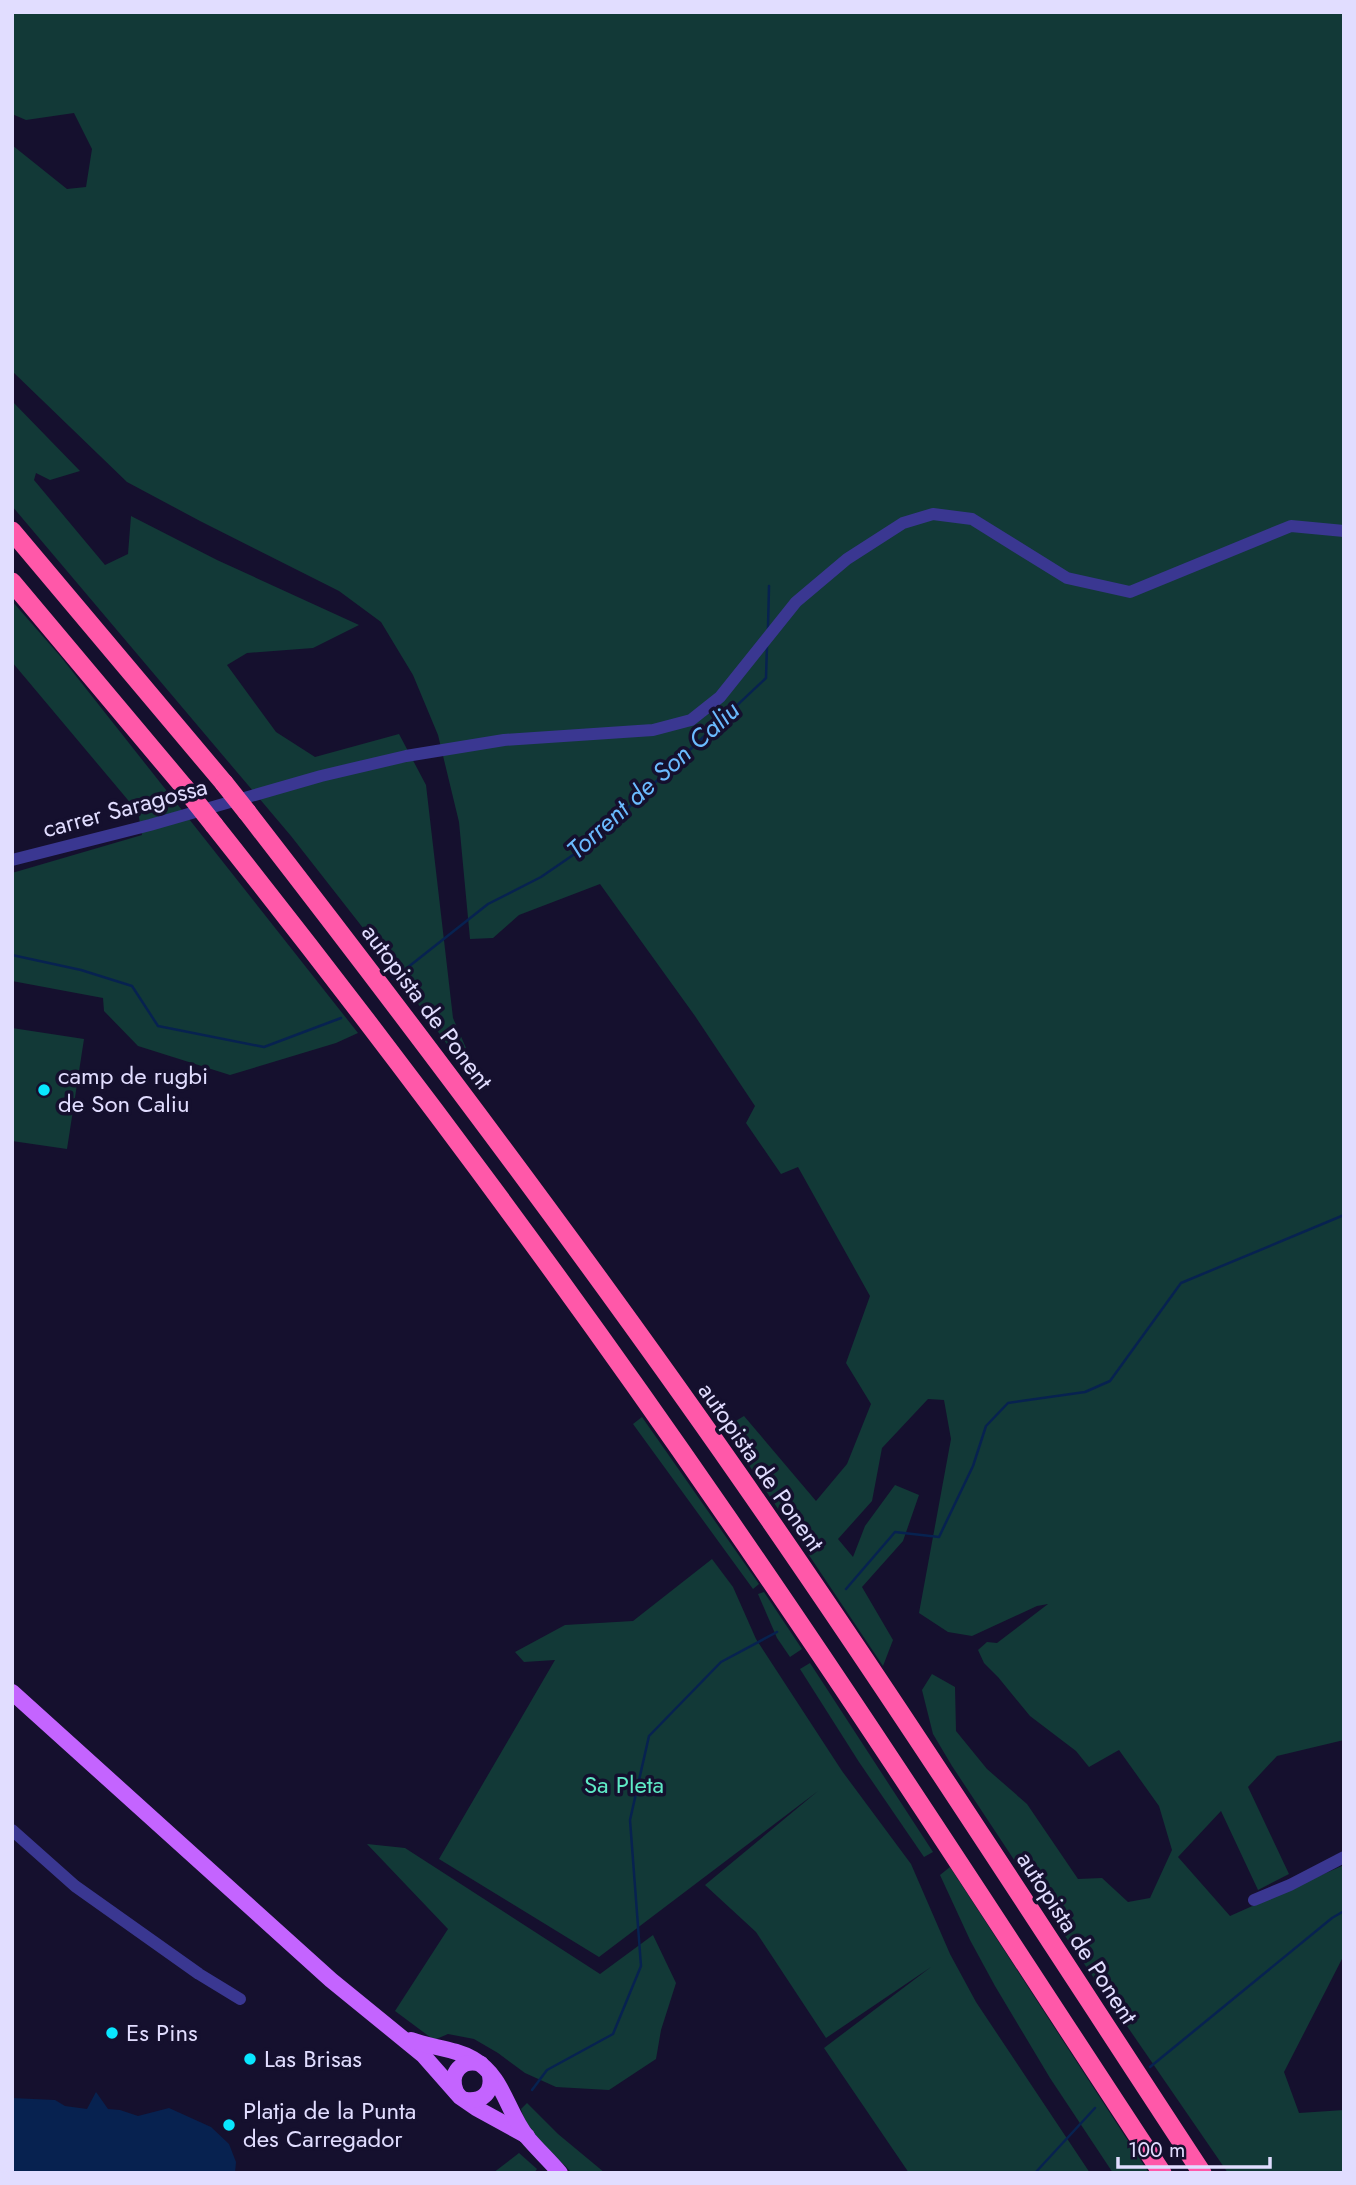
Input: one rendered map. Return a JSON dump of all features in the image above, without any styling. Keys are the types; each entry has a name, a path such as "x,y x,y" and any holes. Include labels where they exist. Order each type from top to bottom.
{"highway":[{"name":"autopista de Ponent","path":"12,531 224,783 248,804 488,1127 682,1395 868,1666 1202,2173"},
{"path":"12,582 214,825 438,1115 646,1402 856,1708 1162,2173"}],"main road":[{"path":"12,1692 311,1963 433,2065 461,2096 476,2108 527,2136"},
{"path":"393,2032 467,2056 486,2070 497,2080 527,2136 560,2173"},
{"path":"469,2063 486,2070 492,2082 486,2095 480,2099 461,2096 453,2080 458,2068 469,2063"}],"street":[{"name":"carrer Saragossa","path":"12,860 150,825 248,804 406,756 504,740 653,730 691,720 720,697 796,601 848,559 903,523 933,514 972,519 1067,578 1130,592 1291,526 1344,531"},
{"path":"12,1830 75,1886 199,1974 240,1998"},
{"path":"1254,1900 1344,1857"}],"green space":[{"path":"12,12 1344,12 1344,1740 1277,1756 1248,1787 1289,1874 1258,1890 1221,1811 1178,1857 1230,1916 1344,1865 1344,1955 1284,2072 1299,2113 1344,2110 1344,2173 1228,2173 1052,1917 933,1734 922,1690 932,1674 955,1687 956,1731 987,1769 1027,1804 1078,1879 1102,1878 1128,1902 1150,1898 1172,1850 1159,1806 1119,1750 1089,1767 1076,1751 1030,1716 984,1663 978,1650 987,1642 997,1643 1048,1604 1037,1606 972,1636 948,1632 919,1613 951,1439 944,1400 928,1399 882,1448 872,1501 838,1539 853,1557 865,1526 895,1485 919,1495 903,1541 862,1587 893,1640 883,1666 724,1428 744,1416 816,1501 847,1464 871,1404 846,1363 870,1296 798,1167 781,1174 746,1123 755,1106 695,1016 600,884 519,915 493,938 470,939 459,822 438,735 413,675 381,622 339,591 127,482 12,371 12,145 67,189 86,187 92,149 74,113 26,120 12,114"},
{"path":"12,401 80,471 50,480 36,473 34,480 105,565 128,554 131,516 217,560 359,625 313,648 247,653 227,665 276,732 315,757 399,734 426,785 453,1018 466,1048 456,1057 374,942 291,836 12,506"},
{"path":"12,601 61,657 358,1033 336,1043 230,1075 138,1046 104,1011 103,998 12,981 12,873 142,835 138,812 12,662"},
{"name":"camp de rugbi de Son Caliu","path":"12,1028 84,1039 67,1149 12,1141"},
{"path":"642,1417 759,1584 753,1589 633,1424"},
{"name":"Sa Pleta","path":"712,1559 733,1587 756,1639 842,1771 911,1864 950,1954 976,2002 1090,2173 909,2173 824,2048 931,1967 826,2038 756,1932 705,1885 818,1791 599,1957 439,1859 555,1660 524,1662 515,1652 565,1625 633,1621"},
{"path":"764,1592 802,1649 790,1657 777,1638 758,1594"},
{"path":"810,1663 933,1852 924,1857 859,1762 800,1669"},
{"path":"367,1844 405,1848 600,1974 653,1935 676,1983 661,2030 656,2059 609,2090 556,2087 525,2073 474,2039 448,2034 434,2040 395,2011 448,1929"},
{"path":"950,1867 1149,2173 1113,2173 1050,2078 970,1940 940,1875"},
{"path":"527,2103 558,2134 605,2173 572,2173 530,2127 521,2109"},
{"path":"519,2153 537,2169 534,2173 493,2173"}],"water":[{"path":"96,2092 108,2109 138,2116 169,2108 211,2127 229,2144 236,2162 235,2173 12,2173 12,2098 55,2100 65,2106 87,2109"}],"waterway":[{"name":"Torrent de Son Caliu","path":"768,628 769,586"},
{"name":"Torrent de Son Caliu","path":"393,979 488,904 541,877 592,842 766,678 767,645"},
{"name":"Torrent de Son Caliu","path":"12,955 81,970 132,986 158,1026 264,1047 341,1018"},
{"path":"846,1589 895,1532 939,1537 973,1466 986,1426 1008,1403 1085,1392 1110,1381 1181,1283 1344,1215"},
{"path":"532,2090 547,2070 613,2034 641,1966 630,1820 649,1736 721,1662 777,1632"},
{"path":"1150,2067 1344,1911"},
{"path":"1035,2173 1095,2108"}],"place":[{"name":"camp de rugbi de Son Caliu","path":"44,1090"},
{"name":"Es Pins","path":"112,2033"},
{"name":"Las Brisas","path":"250,2059"},
{"name":"Platja de la Punta des Carregador","path":"229,2125"}]}
